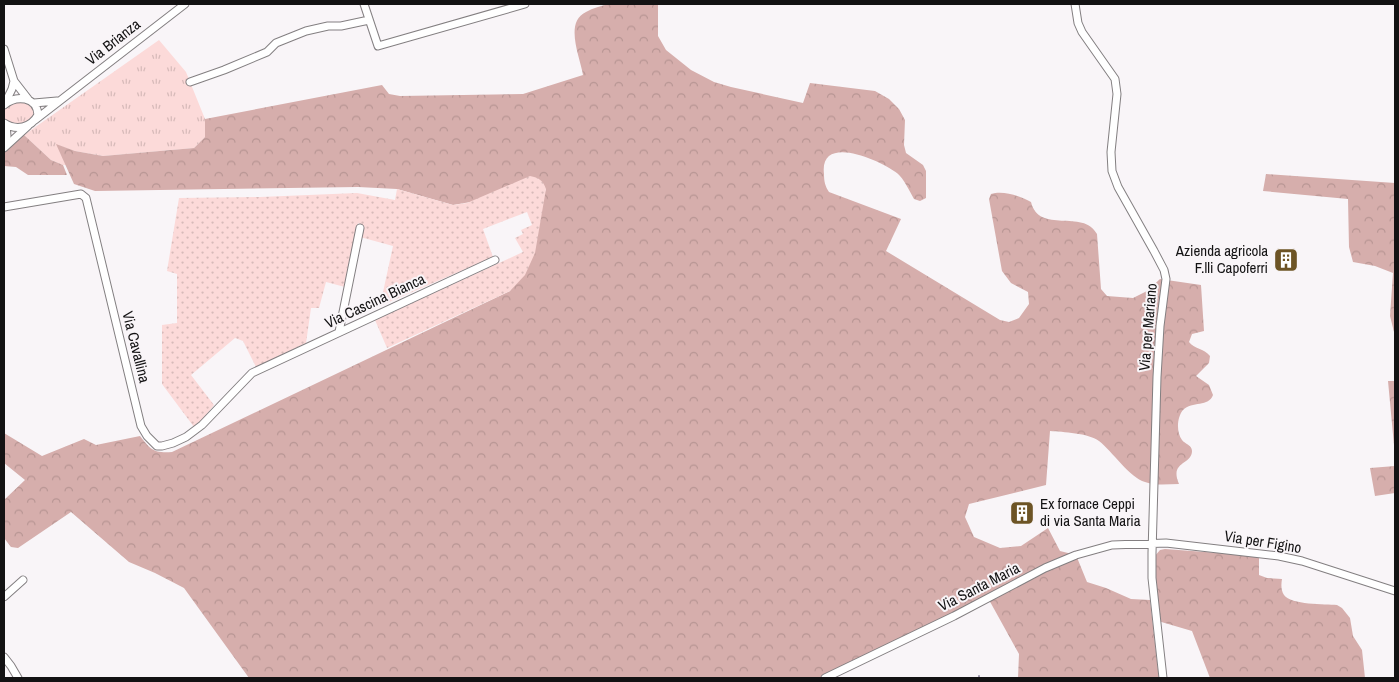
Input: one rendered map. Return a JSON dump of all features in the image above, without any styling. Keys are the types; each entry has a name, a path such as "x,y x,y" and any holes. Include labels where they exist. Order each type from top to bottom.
{"street":[{"name":"Via Brianza","path":"4,146 58,101 185,4"},
{"path":"364,4 378,46 525,4"},
{"name":"Via per Mariano","path":"1075,4 1078,24 1082,32 1115,79 1117,94 1111,152 1114,179 1157,257 1166,279 1160,326 1157,377 1152,578 1162,678"},
{"path":"190,82 267,52 276,43 306,31 369,20"},
{"path":"4,49 14,81 38,108 38,115 33,122 16,128 5,124 7,136 4,146"},
{"path":"5,104 14,81"},
{"path":"5,104 16,99 49,103 58,101"},
{"name":"Via Cavallina","path":"4,207 81,194 86,198 141,426 156,445 162,446 186,437 202,425 252,373 266,367"},
{"path":"339,332 360,228"},
{"name":"Via Cascina Bianca","path":"266,367 495,260"},
{"name":"Via per Figino","path":"1153,543 1279,556 1302,561 1395,591"},
{"name":"Via Santa Maria","path":"825,678 1076,555 1112,545 1153,543"},
{"path":"4,597 23,580"},
{"path":"4,657 18,678"}],"green space":[{"path":"609,4 658,4 658,36 666,50 691,70 714,82 803,103 810,83 875,91 889,99 899,109 905,120 904,145 906,153 923,165 926,171 926,198 920,201 914,199 897,173 878,162 852,153 840,152 831,155 825,162 824,177 829,192 901,219 886,251 1000,320 1009,322 1019,318 1029,304 1028,292 1011,283 1002,271 989,199 991,194 996,193 1011,194 1031,202 1036,212 1043,217 1052,220 1082,223 1090,227 1097,234 1101,289 1107,296 1133,298 1147,291 1160,279 1201,285 1204,331 1192,334 1189,342 1210,356 1209,363 1196,376 1209,385 1213,395 1211,399 1204,403 1187,407 1179,417 1178,429 1180,437 1191,447 1192,451 1189,459 1177,471 1179,484 1145,482 1133,475 1104,445 1094,438 1075,433 1050,431 1046,485 969,504 965,517 974,537 1000,548 1021,546 1048,528 1060,551 1076,555 1087,582 1131,599 1150,600 1159,678 1018,678 1019,654 988,598 825,678 249,678 184,588 129,562 71,512 18,548 11,547 4,538 4,500 25,480 4,463 4,433 42,456 84,439 96,445 140,436 153,450 172,452 510,291 546,189 453,205 397,189 358,187 95,191 74,184 56,144 75,151 103,156 194,148 205,137 205,119 382,85 389,94 400,96 523,94 583,75 575,41 576,24 579,17 586,12"},
{"path":"159,40 186,72 205,119 205,137 194,148 103,156 75,151 57,145 66,165 63,165 51,160 24,135"},
{"path":"15,102 30,103 35,112 32,120 18,124 4,120 5,107"},
{"path":"24,135 51,160 63,165 67,175 28,175 16,167 4,166 4,153"},
{"path":"1266,174 1395,183 1395,336 1390,316 1393,273 1375,266 1353,262 1349,247 1348,199 1263,191"},
{"path":"530,176 544,183 546,189 535,253 525,275 510,291 387,348 375,320 523,252 515,238 523,234 521,230 532,225 527,212 483,229 493,257 380,306 393,246 360,237 364,226 358,223 345,287 326,282 319,308 311,308 306,343 256,367 243,341 235,338 191,375 214,405 194,427 162,384 162,325 177,323 177,274 167,271 179,198 357,193 395,200 397,189 453,205 467,203"},
{"path":"1388,381 1395,381 1395,456"},
{"path":"1395,466 1395,493 1375,496 1370,468"},
{"path":"1160,550 1259,556 1259,575 1267,578 1282,579 1282,591 1288,598 1301,602 1337,605 1342,608 1350,618 1353,636 1362,650 1365,678 1210,678 1192,631 1158,621 1154,557"}],"place":[{"name":"Azienda agricola F.lli Capoferri","path":"1286,260"},
{"name":"Ex fornace Ceppi di via Santa Maria","path":"1022,513"}]}
